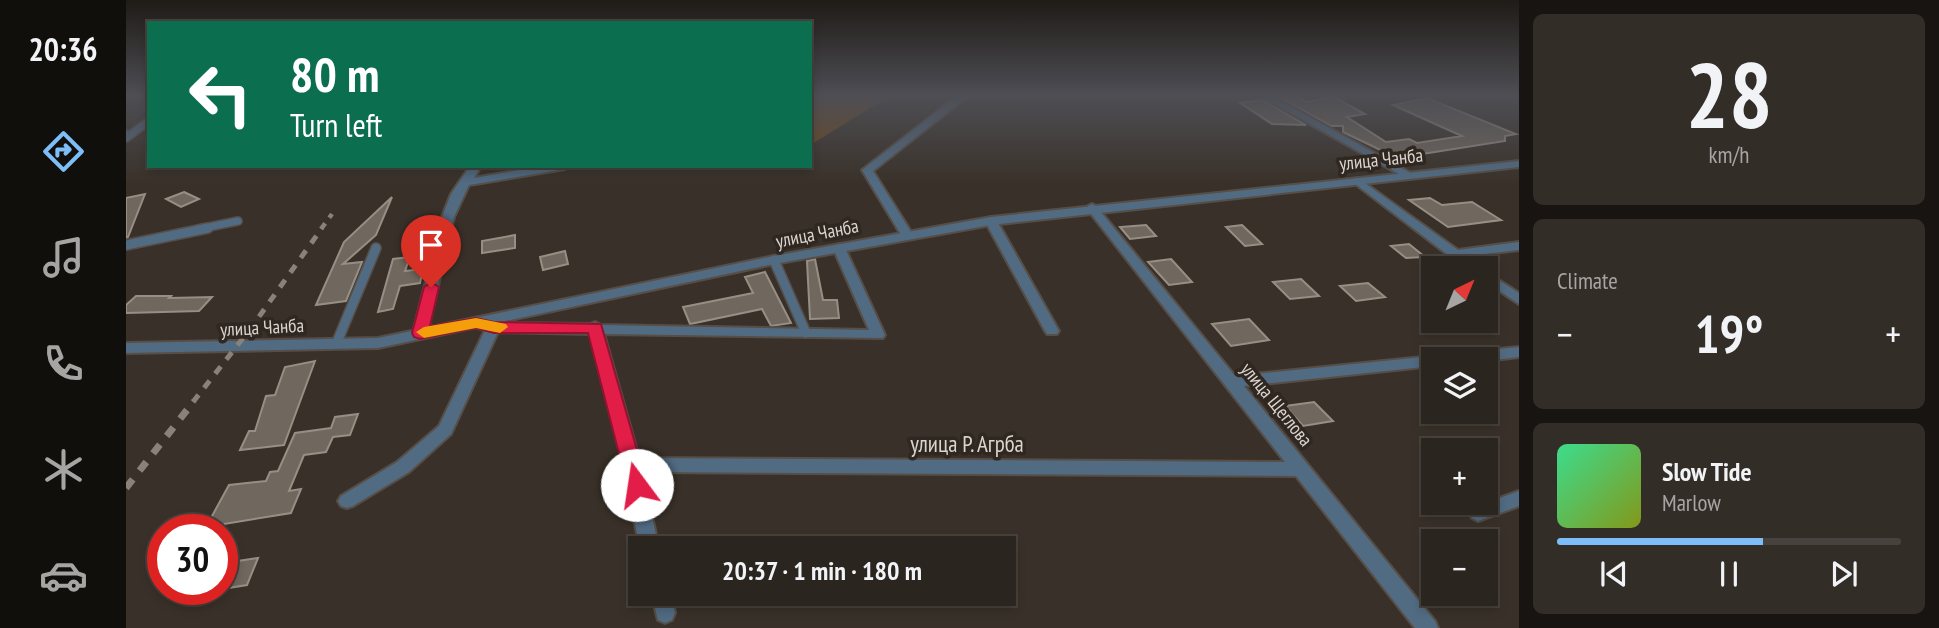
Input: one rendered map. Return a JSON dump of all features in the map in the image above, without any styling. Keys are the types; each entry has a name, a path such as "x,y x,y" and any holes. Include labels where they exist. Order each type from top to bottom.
{"street":[{"path":"907,235 867,170 925,125"},
{"path":"1318,125 1410,176"},
{"name":"улица Чанба","path":"126,348 181,350 337,342 377,343 476,323 499,322 774,260 992,221 1092,208 1519,164"},
{"path":"420,333 448,217 457,194 475,168"},
{"path":"467,182 553,168"},
{"path":"1358,181 1458,256"},
{"name":"улица Щеглова","path":"1092,208 1428,628"},
{"path":"992,221 1052,331"},
{"path":"1455,254 1519,246"},
{"path":"347,501 403,467 445,430 499,322 878,335 839,248"},
{"path":"1498,285 1519,300"},
{"path":"595,327 632,465 647,536"},
{"path":"1498,354 1519,352"},
{"path":"1232,383 1421,362"},
{"name":"улица Р. Агрба","path":"632,465 1303,469"},
{"path":"1498,506 1519,498"}],"lane":[{"path":"127,135 142,125"},
{"path":"126,245 238,221"},
{"path":"337,342 376,248"},
{"path":"774,260 806,333"}],"shaded area":[{"path":"812,125 842,125 812,144"}],"building":[{"path":"1360,125 1386,142 1409,139 1417,143 1462,136 1438,125 1495,125 1516,134 1505,136 1505,141 1397,158 1343,132 1343,126 1331,126"},
{"path":"184,192 199,199 181,207 166,199"},
{"path":"145,194 128,237 126,238 126,198"},
{"path":"392,197 376,235 343,264 362,262 346,301 316,305 344,242"},
{"path":"1430,198 1442,205 1472,202 1501,220 1448,227 1409,200"},
{"path":"1146,225 1156,236 1130,239 1120,227"},
{"path":"1242,225 1262,244 1245,246 1226,227"},
{"path":"515,235 515,248 482,253 482,241"},
{"path":"1409,244 1424,256 1406,258 1391,246"},
{"path":"565,251 568,264 543,270 540,257"},
{"path":"410,257 405,271 423,269 420,283 400,286 393,309 378,312 393,259"},
{"path":"815,259 823,300 837,300 839,318 810,319 807,261"},
{"path":"1171,259 1192,282 1169,285 1148,262"},
{"path":"765,272 791,323 771,326 762,309 690,324 683,307 753,293 745,277"},
{"path":"1301,279 1319,296 1290,299 1273,282"},
{"path":"1368,283 1385,297 1356,301 1340,286"},
{"path":"136,296 212,297 199,311 126,313 126,305"},
{"path":"1249,319 1269,340 1231,346 1212,324"},
{"path":"315,361 284,445 240,450 249,431 255,431 266,396 275,395 285,367"},
{"path":"1314,402 1333,421 1303,426 1285,406"},
{"path":"358,414 350,435 333,437 326,452 304,455 289,491 301,489 291,513 238,522 238,514 213,514 229,485 266,481 270,472 278,471 295,433 331,428 335,417"},
{"path":"258,558 247,585 238,586 238,561"}],"railway":[{"path":"321,229 332,214"},
{"path":"193,402 251,328 322,228"},
{"path":"126,488 194,401"}],"slow traffic":[{"path":"424,332 476,323 500,327"}],"route":[{"path":"431,287 420,333 476,323 494,327 595,327 637,485"}]}
